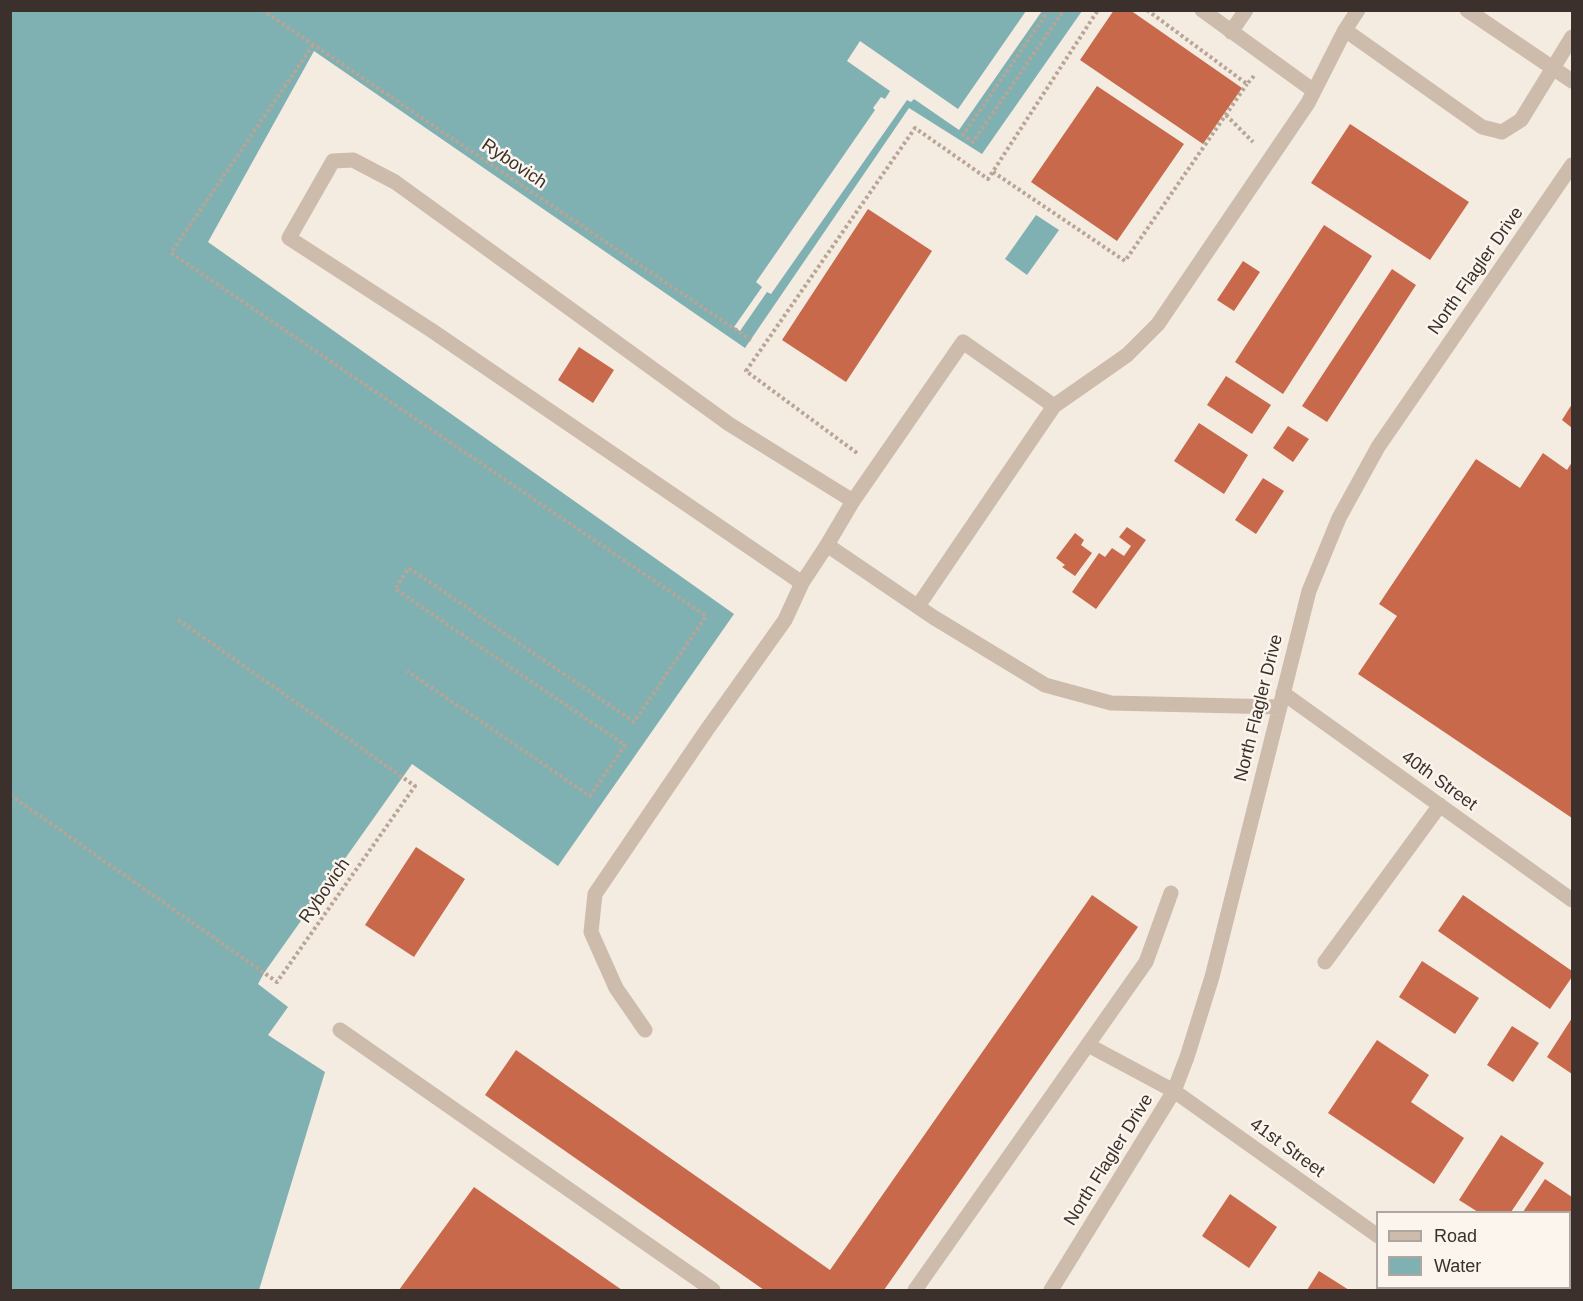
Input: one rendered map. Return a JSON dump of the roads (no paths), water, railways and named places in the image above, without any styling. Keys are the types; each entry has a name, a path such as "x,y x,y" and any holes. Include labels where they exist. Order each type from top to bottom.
{"street":[{"path":"1202,10 1314,91"},
{"path":"1231,32 1246,10"},
{"path":"918,606 1054,406 1127,355 1158,324 1314,91 1345,30 1358,10"},
{"path":"1467,10 1572,81"},
{"path":"1345,30 1482,127 1502,132 1521,120 1572,38"},
{"path":"802,583 431,330 289,238 333,161 353,160 395,182 729,424 852,501"},
{"name":"North Flagler Drive","path":"1050,1290 1174,1091 1187,1057 1212,977 1282,700 1288,667 1309,591 1339,518 1378,447 1572,165"},
{"path":"645,1030 616,988 591,932 595,894 785,620 802,583 852,501 963,342 1054,406"},
{"path":"827,545 933,617 1045,685 1111,703 1282,700"},
{"name":"40th Street","path":"1282,700 1440,805 1572,900"},
{"path":"1325,962 1440,805"},
{"path":"915,1290 1146,962 1171,893"},
{"path":"340,1030 712,1290"},
{"name":"41st Street","path":"1088,1044 1174,1091 1376,1235"}],"water":[{"path":"10,11 1082,11 982,154 909,108 745,348 314,51 208,242 734,614 558,866 412,764 264,973 258,984 288,1007 268,1035 325,1072 259,1290 11,1290"},
{"path":"1036,215 1059,230 1027,275 1005,259"}]}
